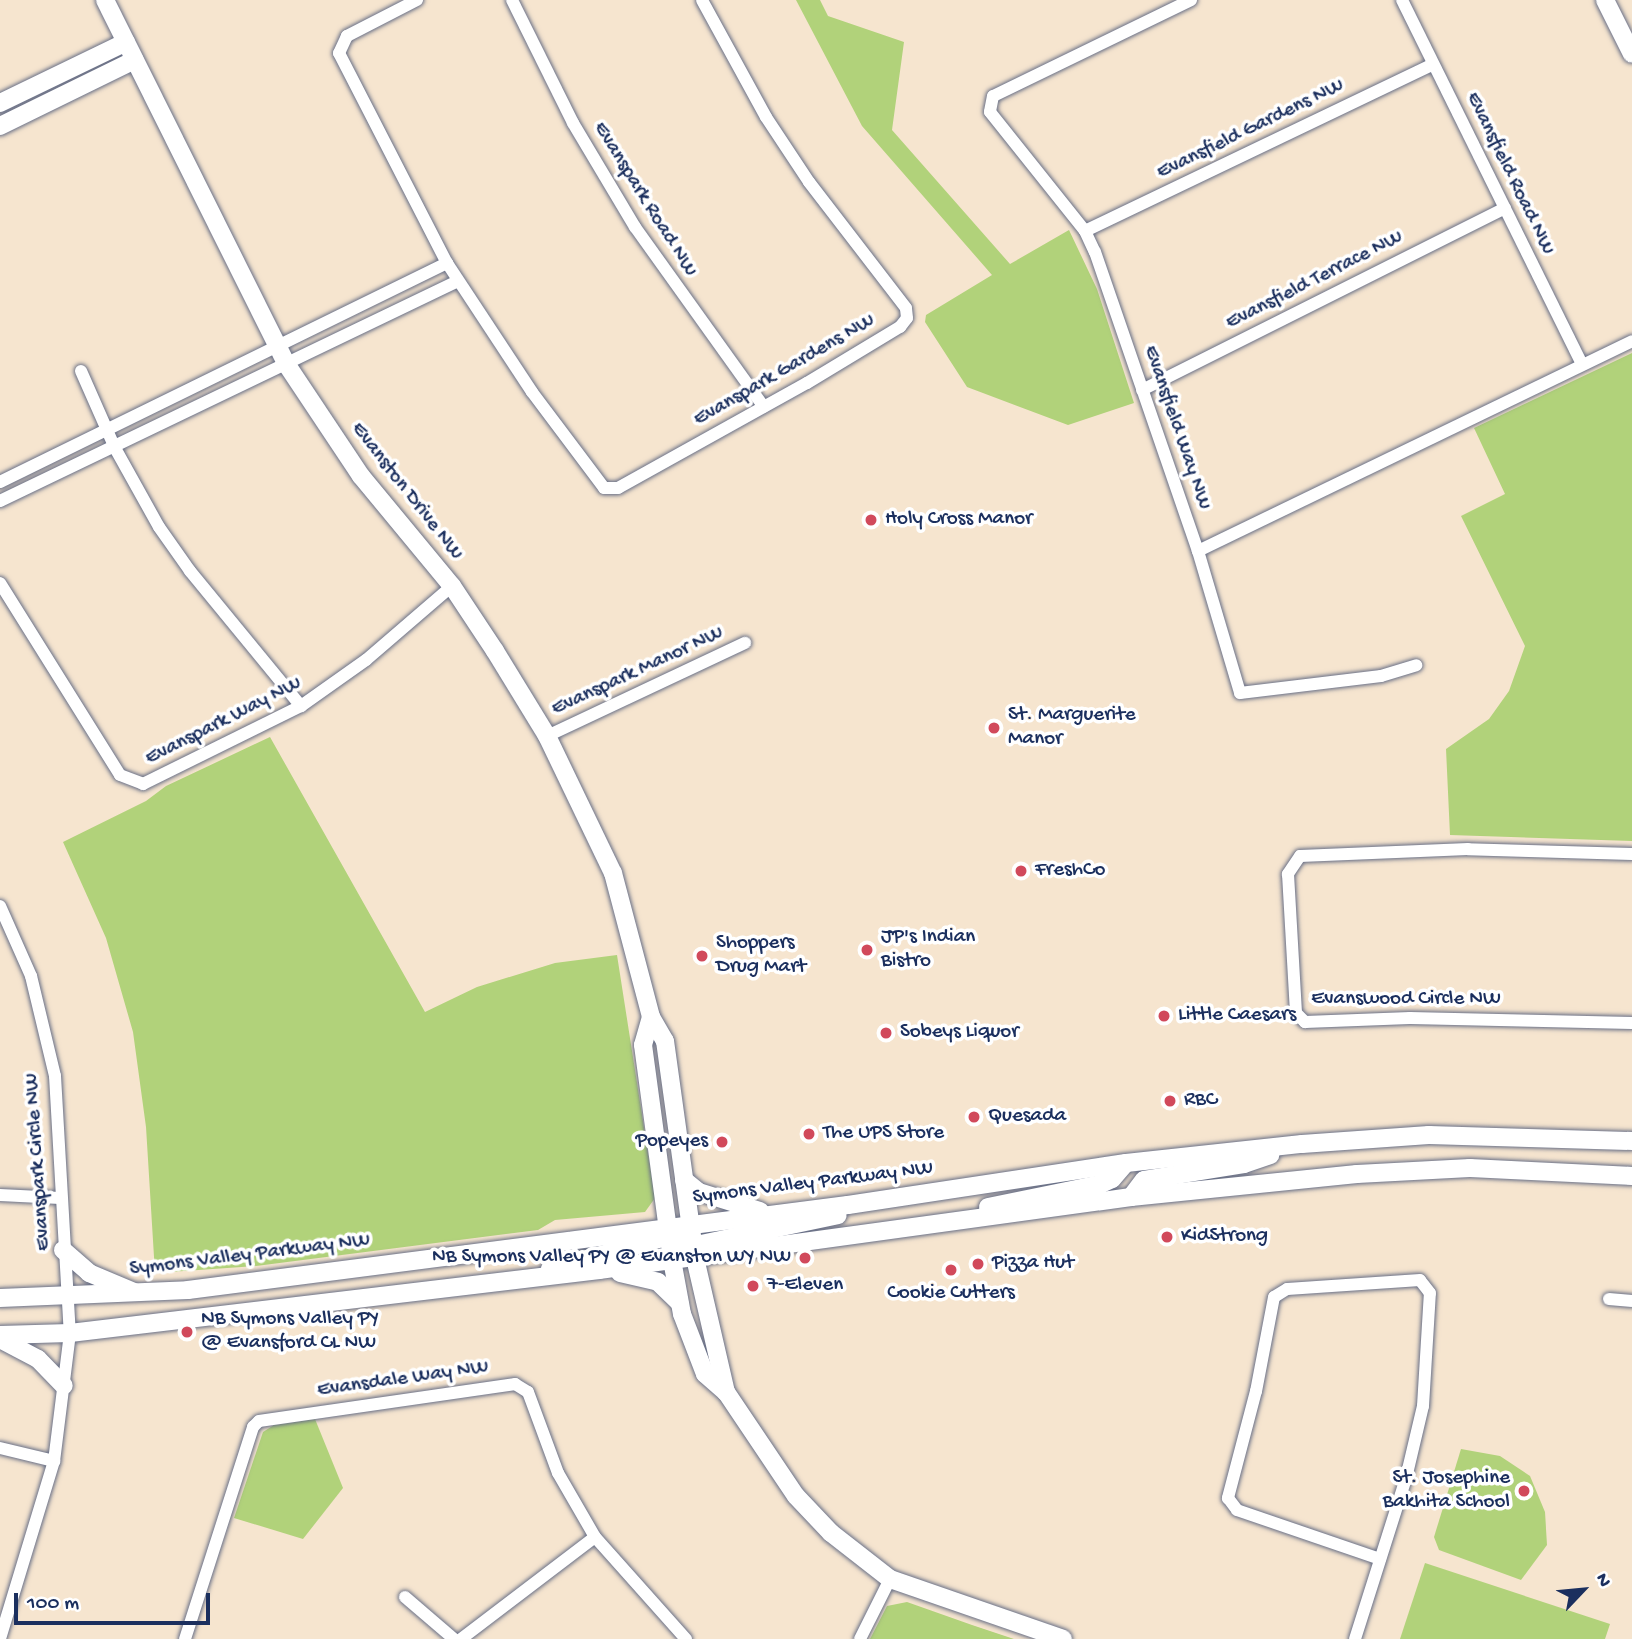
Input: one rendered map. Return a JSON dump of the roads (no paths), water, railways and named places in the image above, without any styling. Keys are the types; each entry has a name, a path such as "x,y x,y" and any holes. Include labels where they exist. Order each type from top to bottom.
{"main road":[{"name":"Evanston Drive NW","path":"106,0 287,365 361,477 452,586 547,736 616,882 651,1017 664,1041 693,1251 726,1392"},
{"path":"1605,0 1632,54"},
{"path":"0,103 126,42"},
{"path":"0,126 135,60"},
{"name":"Evanston Drive NW","path":"651,1017 643,1045 680,1303 705,1374 726,1392"},
{"name":"Symons Valley Parkway NW","path":"0,1298 137,1294 669,1232 689,1222 848,1205 1126,1163 1302,1144 1429,1135 1632,1142"},
{"path":"1131,1197 1144,1180 1244,1164 1302,1144"},
{"path":"914,1228 959,1213 1101,1184 1112,1179 1126,1163"},
{"path":"693,1251 914,1228 1131,1197 1357,1174 1470,1168 1632,1176"},
{"path":"1549,1171 1632,1168"},
{"path":"684,1180 705,1195 766,1213"},
{"path":"0,1337 70,1333 672,1260 693,1251 838,1217 848,1205"},
{"path":"526,1277 582,1257 669,1232"},
{"path":"63,1250 89,1273 137,1294"},
{"path":"600,1270 658,1282 680,1303"},
{"path":"0,1337 38,1359 64,1386"},
{"path":"726,1392 796,1496 831,1533 890,1579 1063,1639"}],"street":[{"name":"Evanspark Gardens NW","path":"417,0 347,36 339,53 447,263 604,488 618,488 764,407 900,327 907,318 906,308 809,182 732,60 702,0"},
{"name":"Evanspark Road NW","path":"512,0 573,123 635,228 764,407"},
{"name":"Evansfield Way NW","path":"1191,0 993,96 990,113 1085,231 1108,284 1198,551 1240,692 1381,676 1416,664"},
{"name":"Evansfield Road NW","path":"1402,0 1582,365"},
{"name":"Evansfield Gardens NW","path":"1085,231 1433,64"},
{"name":"Evansfield Terrace NW","path":"1142,390 1505,208"},
{"path":"0,482 447,263"},
{"path":"0,501 458,281"},
{"path":"1198,551 1632,341"},
{"path":"81,371 109,428 115,448 190,571 301,706"},
{"name":"Evanspark Way NW","path":"0,583 61,685 127,780 152,782 301,706 366,660 452,586"},
{"name":"Evanspark Manor NW","path":"547,736 745,643"},
{"name":"Evanswood Circle NW","path":"1632,854 1492,849 1300,856 1288,874 1296,1013 1305,1022 1410,1018 1632,1023"},
{"name":"Evanspark Circle NW","path":"0,906 31,976 55,1076 63,1250 70,1333 54,1461 0,1639"},
{"path":"0,1195 60,1198"},
{"path":"1355,1639 1380,1559 1423,1406 1430,1293 1420,1280 1287,1289 1275,1297 1256,1391 1228,1498 1237,1510 1380,1559"},
{"path":"1609,1299 1632,1301"},
{"name":"Evansdale Way NW","path":"185,1639 253,1427 269,1418 515,1384 528,1392 558,1473 595,1536 686,1639"},
{"path":"0,1448 54,1461"},
{"path":"461,1639 595,1536"},
{"path":"860,1639 890,1579"},
{"path":"405,1597 454,1639"}],"place":[{"name":"Holy Cross Manor","path":"871,520"},
{"name":"St. Marguerite Manor","path":"994,728"},
{"name":"FreshCo","path":"1021,871"},
{"name":"JP's Indian Bistro","path":"867,950"},
{"name":"Shoppers Drug Mart","path":"702,956"},
{"name":"Little Caesars","path":"1164,1016"},
{"name":"Sobeys Liquor","path":"886,1033"},
{"name":"RBC","path":"1170,1101"},
{"name":"Quesada","path":"974,1117"},
{"name":"The UPS Store","path":"809,1134"},
{"name":"Popeyes","path":"722,1142"},
{"name":"KidStrong","path":"1167,1237"},
{"name":"NB Symons Valley PY @ Evanston WY NW","path":"805,1258"},
{"name":"Pizza Hut","path":"978,1264"},
{"name":"Cookie Cutters","path":"951,1270"},
{"name":"7-Eleven","path":"753,1286"},
{"name":"NB Symons Valley PY @ Evansford CL NW","path":"187,1332"},
{"name":"St. Josephine Bakhita School","path":"1524,1491"}]}
